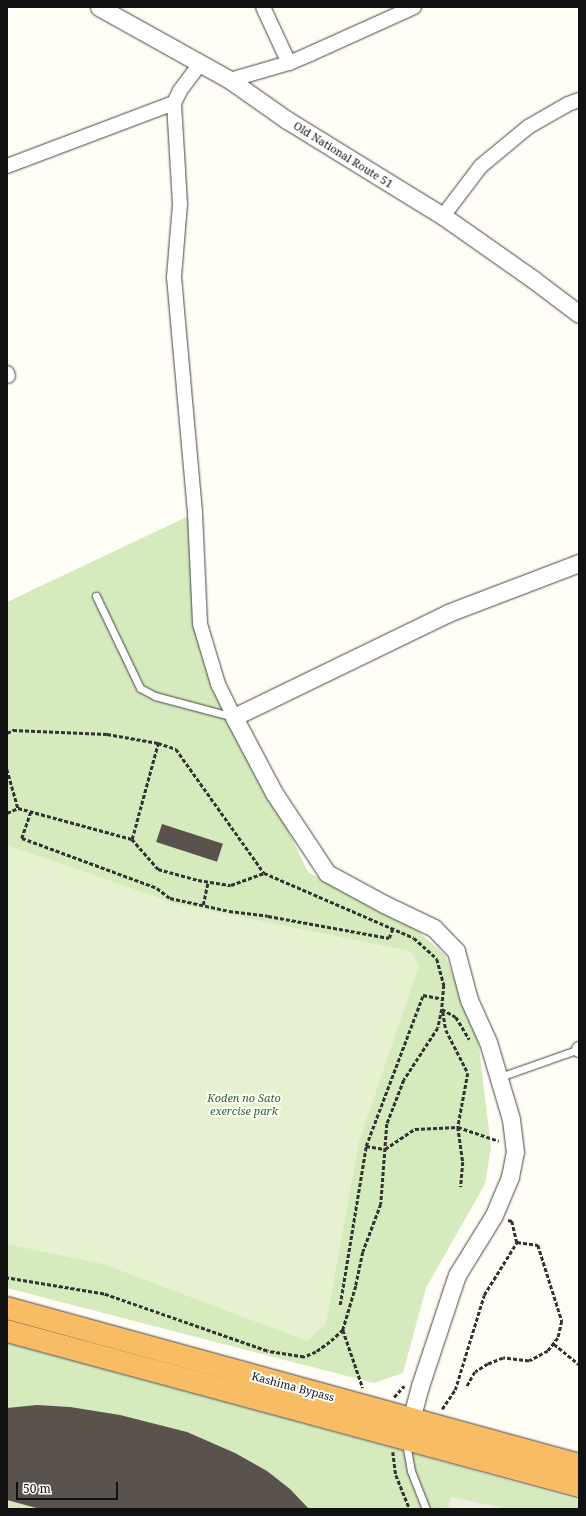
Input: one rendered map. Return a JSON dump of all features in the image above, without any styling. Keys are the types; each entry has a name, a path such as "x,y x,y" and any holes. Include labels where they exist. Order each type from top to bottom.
{"highway":[{"name":"Kashima Bypass","path":"7,1308 403,1436 579,1465"},
{"name":"Kashima Bypass","path":"7,1331 403,1436 579,1486"}],"street":[{"name":"Old National Route 51","path":"99,7 230,80 287,120 443,216 534,280 579,314"},
{"path":"263,7 289,63"},
{"path":"230,80 289,63 414,7"},
{"path":"200,64 180,91 174,103 180,204 174,277 195,514 200,624 218,684 234,717 274,793 327,874 434,928 456,951 469,1000 488,1042 500,1077 511,1119 515,1152 510,1177 494,1215 457,1275 403,1436"},
{"path":"443,216 482,166 528,127 568,104 579,100"},
{"path":"7,166 174,103"},
{"path":"234,717 448,613 579,563"}],"lane":[{"path":"96,596 140,688 155,696 234,717"},
{"path":"500,1077 579,1049"},
{"path":"403,1436 411,1471 426,1509"}],"path":[{"path":"7,733 14,730 107,734 158,743 176,749 264,873 392,930 414,938 437,959 444,985 442,1009 438,1028 404,1080 387,1124 381,1204 363,1252 356,1286 343,1330 316,1352 304,1357 267,1351 104,1294 7,1278"},
{"path":"132,839 158,743"},
{"path":"7,769 18,808"},
{"path":"7,813 18,808 132,839 158,869 208,882 231,885 264,873"},
{"path":"31,812 22,838 157,888 170,898 229,911 268,916 389,938 392,930"},
{"path":"203,905 208,882"},
{"path":"340,1305 366,1146 423,995 443,999"},
{"path":"442,1009 456,1017 472,1045"},
{"path":"442,1009 446,1030 468,1073 458,1127 463,1162 461,1187"},
{"path":"366,1146 385,1149 415,1129 458,1127 500,1142 499,1134"},
{"path":"442,1409 455,1390 484,1294 517,1242 512,1220 502,1219"},
{"path":"466,1388 475,1372 488,1364 502,1358 529,1361 548,1352 558,1338 562,1321 538,1245 517,1242"},
{"path":"343,1330 365,1392 358,1390"},
{"path":"554,1344 579,1364"},
{"path":"388,1396 395,1397 407,1383"},
{"path":"403,1436 396,1475 410,1509"}],"green space":[{"name":"Koden no Sato exercise park","path":"195,513 200,624 218,684 308,872 412,926 445,955 478,1039 491,1147 485,1184 426,1288 403,1373 374,1383 7,1288 7,602"},
{"path":"7,845 177,904 410,951 419,965 359,1142 326,1324 307,1341 103,1264 7,1244"},
{"path":"7,1343 579,1500 579,1509 7,1509"}],"shaded area":[{"path":"451,1497 507,1509 448,1509"}],"building":[{"path":"162,824 223,844 217,862 156,842"},
{"path":"37,1405 70,1407 120,1415 187,1432 235,1453 267,1471 290,1489 309,1509 40,1509 7,1500 7,1408"}]}
